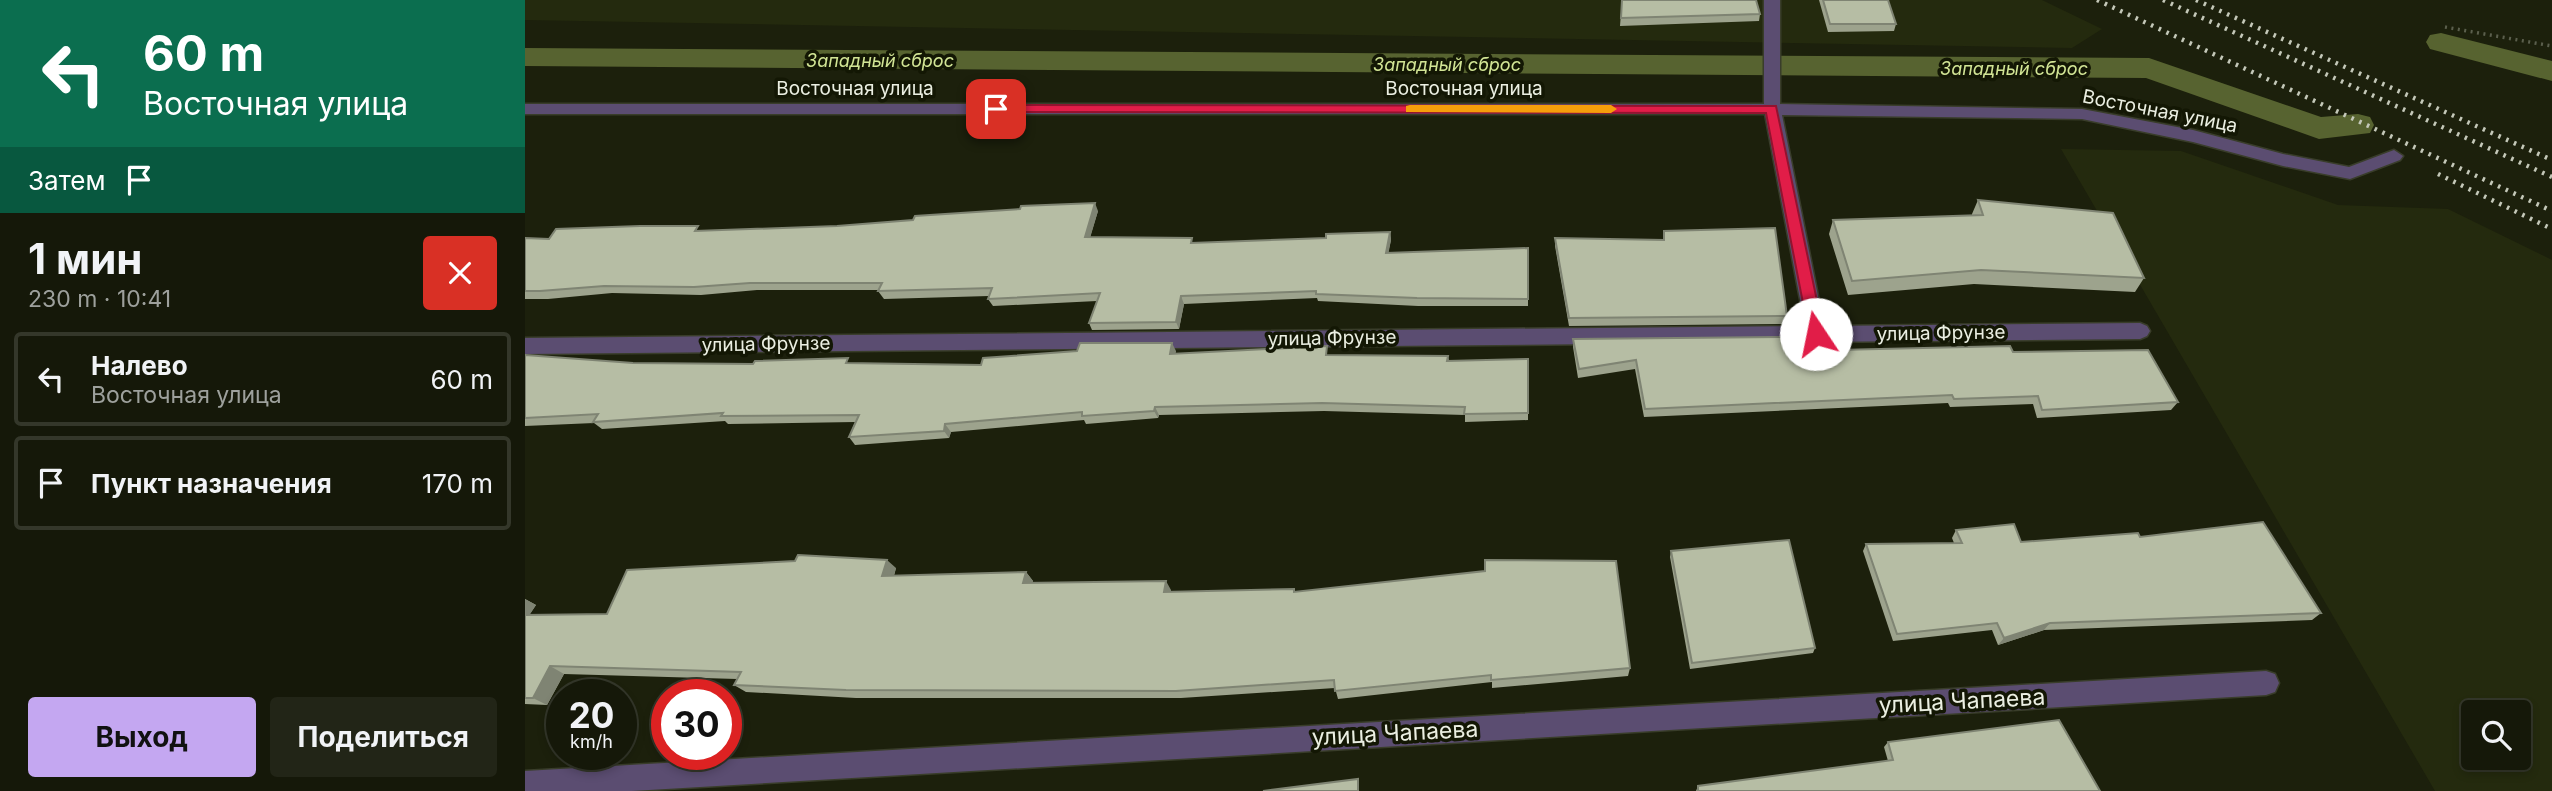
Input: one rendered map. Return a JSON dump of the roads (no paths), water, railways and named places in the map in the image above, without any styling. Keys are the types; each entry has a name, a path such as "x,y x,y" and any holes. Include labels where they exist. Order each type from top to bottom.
{"street":[{"path":"1772,0 1772,109 1816,334"},
{"name":"Восточная улица","path":"525,109 1772,109 2082,114 2193,136 2283,160 2350,173 2394,156"},
{"name":"улица Фрунзе","path":"525,346 2140,331"},
{"name":"улица Чапаева","path":"525,784 2266,683"}],"waterway":[{"name":"Западный сброс","path":"2441,42 2552,71"},
{"name":"Западный сброс","path":"525,57 2149,68 2319,128 2358,125"}],"railway":[{"path":"2097,0 2552,211"},
{"path":"2163,0 2552,177"},
{"path":"2196,0 2552,160"},
{"path":"2438,174 2552,229"}]}
